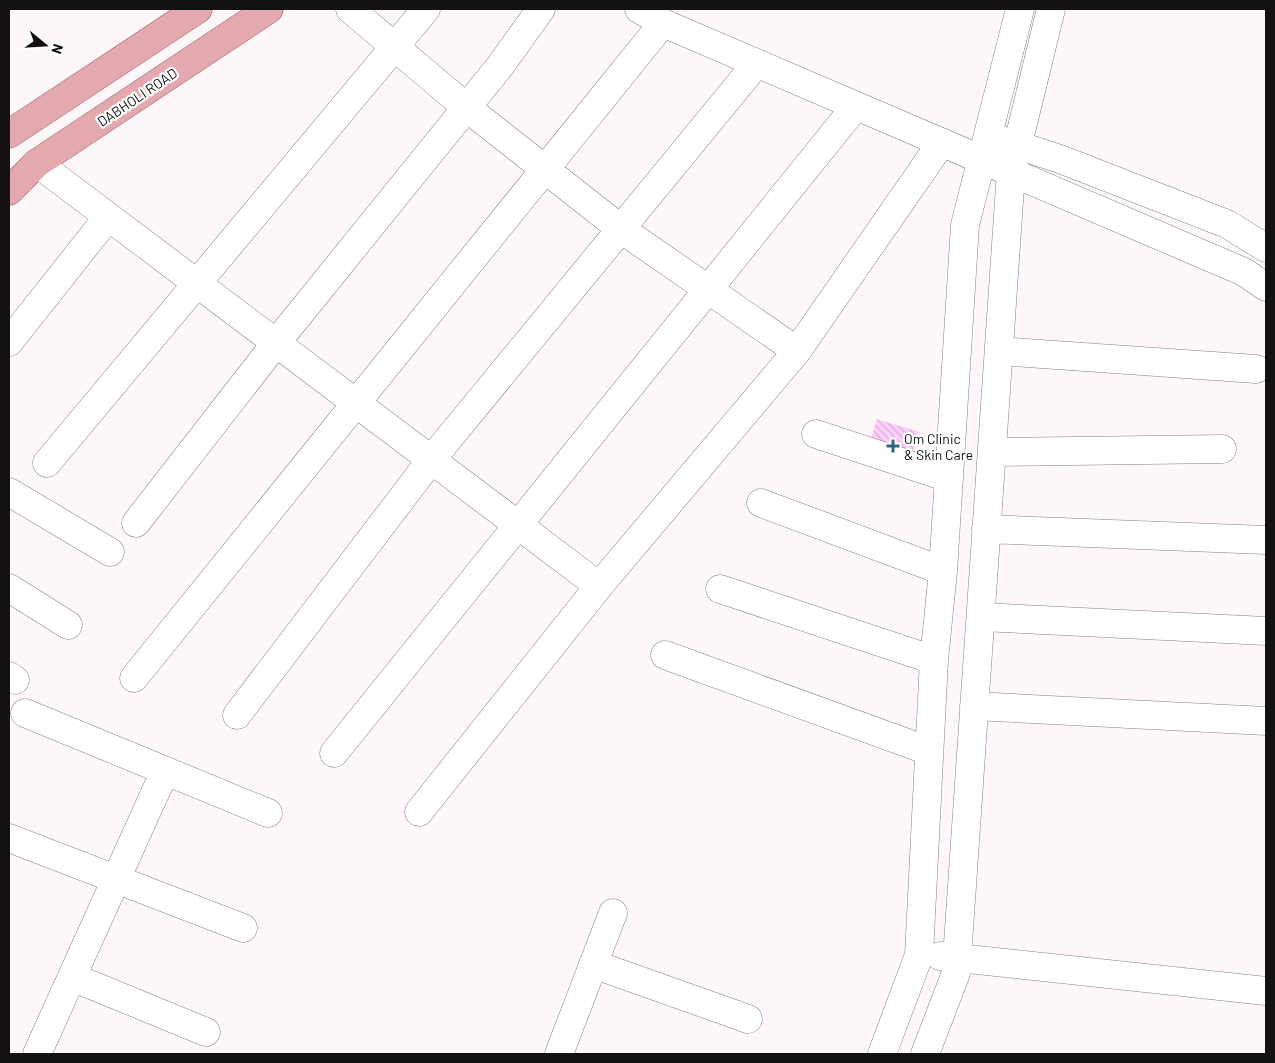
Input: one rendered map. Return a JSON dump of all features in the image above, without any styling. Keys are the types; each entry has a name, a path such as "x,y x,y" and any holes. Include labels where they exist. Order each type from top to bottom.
{"main road":[{"path":"9,134 198,9"},
{"name":"DABHOLI ROAD","path":"9,191 37,163 270,9"}],"street":[{"path":"350,9 467,108 621,229 797,351"},
{"path":"47,463 426,9"},
{"path":"136,523 276,343 467,108 541,9"},
{"path":"638,9 664,23 942,142 986,148 1018,145 1060,159 1227,224 1266,248"},
{"path":"882,1054 919,954 934,660 943,571 965,226 1020,9"},
{"path":"925,1054 956,973 1011,172 1051,9"},
{"path":"134,678 664,23"},
{"path":"237,715 431,460 757,63"},
{"path":"334,753 856,106"},
{"path":"915,131 986,148 1011,172 1244,272 1266,287"},
{"path":"419,812 599,586 797,351 942,142"},
{"path":"37,163 599,586"},
{"path":"9,342 108,217"},
{"path":"999,352 1256,369"},
{"path":"816,434 949,478"},
{"path":"992,452 1222,449"},
{"path":"9,492 110,552"},
{"path":"761,503 943,571"},
{"path":"986,529 1266,540"},
{"path":"9,588 68,624"},
{"path":"720,589 934,660"},
{"path":"980,617 1266,631"},
{"path":"665,655 929,751"},
{"path":"974,706 1266,722"},
{"path":"24,713 268,813"},
{"path":"36,1054 165,771"},
{"path":"9,838 243,928"},
{"path":"559,1054 613,913"},
{"path":"919,954 1266,991"},
{"path":"593,964 748,1019"},
{"path":"72,977 206,1032"}],"building":[{"path":"877,419 919,432 910,462 868,449"}],"place":[{"name":"Om Clinic & Skin Care","path":"893,446"}]}
